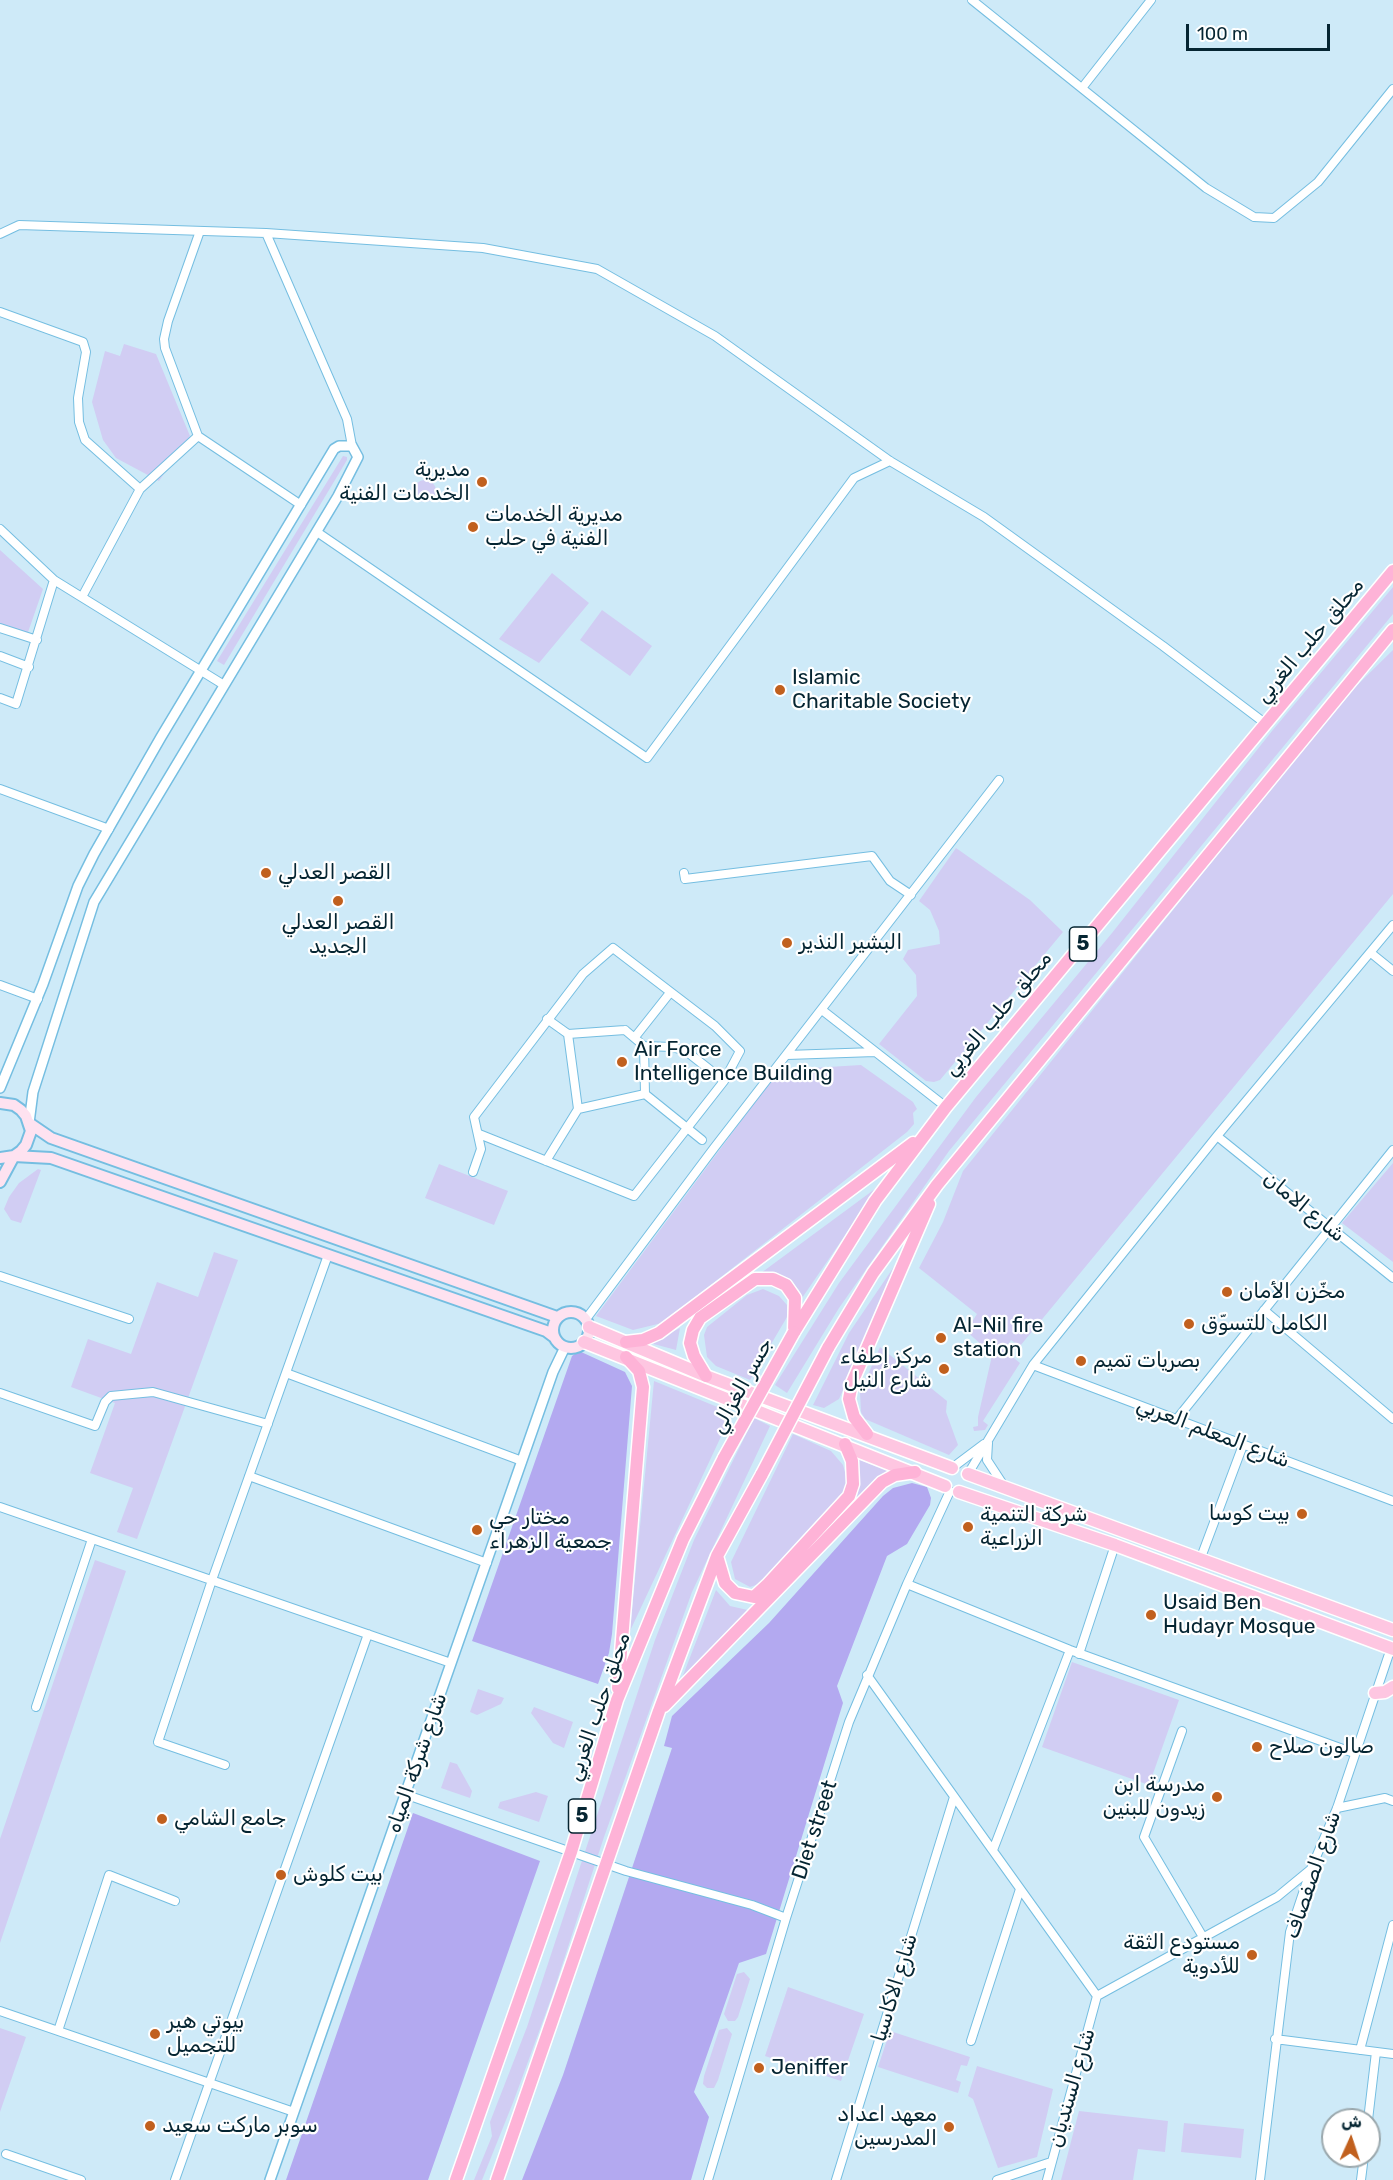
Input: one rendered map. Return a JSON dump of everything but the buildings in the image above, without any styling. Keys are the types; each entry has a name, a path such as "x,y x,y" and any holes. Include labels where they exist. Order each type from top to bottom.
{"highway":[{"name":"محلق حلب الغربي","path":"794,1332 875,1201 946,1107 1393,571"},
{"name":"5","path":"498,2180 659,1711 717,1556 828,1348 873,1273 937,1185 1393,630"},
{"path":"626,1342 644,1340 659,1333 926,1133"},
{"path":"867,1434 854,1417 849,1399 852,1383 937,1185"},
{"path":"706,1376 694,1356 690,1343 693,1330 700,1318 755,1279 773,1279 786,1285 795,1298 794,1332"},
{"name":"جسر الغزالي","path":"724,1458 794,1332"},
{"path":"617,1700 643,1387 639,1371 626,1357"},
{"path":"717,1556 725,1583 735,1593 754,1597 849,1496 853,1484 852,1461 845,1444"},
{"name":"محلق حلب الغربي","path":"457,2179 571,1852 617,1700 683,1539 724,1458"},
{"path":"659,1711 882,1482 895,1475 915,1472"}],"main road":[{"path":"0,1103 14,1105 21,1110 29,1123 51,1137 557,1317 572,1311 587,1323 626,1342 706,1376 867,1434 952,1468"},
{"path":"0,1182 14,1156 26,1145 29,1138 29,1123"},
{"path":"0,1158 14,1156 51,1158 546,1331 565,1347 575,1347 584,1342 915,1472 951,1489 1115,1545 1392,1649"},
{"path":"554,1337 553,1326 557,1317"},
{"path":"584,1342 587,1323"},
{"path":"951,1489 945,1473 952,1468 959,1467 968,1474 1393,1630"},
{"path":"951,1489 967,1487 968,1474"},
{"path":"1375,1694 1393,1687"}],"street":[{"path":"972,0 1206,188 1254,216 1274,218 1318,182 1393,89"},
{"path":"1082,88 1150,0"},
{"path":"0,234 19,225 266,233 483,248 597,269 715,336 890,460 984,517 1163,646 1266,724"},
{"path":"200,231 168,321 164,339 198,436 301,505"},
{"path":"29,1123 33,1092 94,902 317,532 358,457 351,446 347,419 266,233"},
{"path":"0,312 83,342 86,352 78,398 79,422 85,440 140,489"},
{"path":"82,597 140,489 198,436"},
{"path":"0,1088 38,999 78,886 109,829 334,449 339,446 351,446"},
{"path":"317,532 647,758 854,478 890,460"},
{"path":"0,529 54,580 224,685"},
{"path":"0,698 16,704 54,580"},
{"path":"0,628 37,640"},
{"path":"0,656 29,667"},
{"path":"587,1323 787,1055 999,780"},
{"path":"0,789 109,829"},
{"path":"684,873 685,879 872,856 890,881 911,895"},
{"path":"968,1474 1033,1365 1216,1136 1393,925"},
{"path":"473,1172 481,1149 474,1117 583,974 613,948 669,994 715,1026 740,1051 724,1081 634,1196 479,1134"},
{"path":"1371,953 1393,971"},
{"path":"0,986 38,999"},
{"path":"635,1037 669,994"},
{"path":"822,1010 946,1107"},
{"path":"547,1019 568,1034 625,1030 644,1046 672,1047 686,1051 724,1081"},
{"path":"546,1161 578,1109 568,1034"},
{"path":"644,1046 645,1094"},
{"path":"787,1055 876,1052"},
{"path":"578,1109 645,1094"},
{"path":"645,1094 702,1140"},
{"name":"شارع الامان","path":"1216,1136 1393,1278"},
{"path":"1176,1420 1393,1150"},
{"path":"225,1765 158,1742 212,1580 328,1255"},
{"path":"0,1276 129,1319"},
{"path":"1264,1310 1393,1419"},
{"name":"شارع شركة المياه","path":"270,2180 407,1795 522,1461 565,1347"},
{"name":"شارع المعلم العربي","path":"1033,1365 1393,1501"},
{"path":"286,1373 522,1461"},
{"path":"0,1393 95,1426 105,1402 111,1396 153,1392 268,1424"},
{"path":"952,1468 988,1441"},
{"path":"988,1441 987,1460 1005,1487"},
{"path":"1200,1560 1243,1445"},
{"path":"249,1476 487,1563"},
{"name":"Diet street","path":"708,2180 786,1918 849,1722 906,1584 951,1489"},
{"path":"0,1507 452,1663"},
{"path":"36,1707 92,1539"},
{"path":"1078,1654 1115,1545"},
{"path":"906,1584 1078,1654 1354,1753"},
{"path":"175,2180 368,1634"},
{"name":"شارع الصفصاف","path":"1260,2180 1275,2039 1290,1932 1311,1869 1337,1808 1354,1753 1392,1649"},
{"path":"993,1850 1070,1650"},
{"path":"867,1675 1097,1996 1277,1897 1311,1869"},
{"path":"1182,1731 1144,1837 1203,1937"},
{"path":"407,1795 672,1885 752,1905 786,1918"},
{"name":"شارع الاكاسيا","path":"836,2180 954,1797"},
{"path":"1337,1808 1385,1798 1393,1801"},
{"path":"58,2031 109,1875 175,1901"},
{"path":"970,2042 1020,1889"},
{"path":"1360,2050 1393,1925"},
{"name":"شارع السنديان","path":"1047,2180 1097,1996"},
{"path":"0,2011 294,2112"},
{"path":"1275,2039 1393,2054"},
{"path":"1369,2108 1376,2052"},
{"path":"6,2154 81,2180"},
{"path":"997,2180 1051,2162"}],"shaded area":[{"path":"124,344 156,354 190,436 159,481 116,458 103,440 92,402 105,351 120,356"},
{"path":"343,456 347,457 347,460 224,665 217,661"},
{"path":"425,480 433,483 436,491 433,499 425,502 417,499 414,491 417,483"},
{"path":"0,550 43,589 26,638 0,629"},
{"path":"552,573 589,603 539,663 499,639"},
{"path":"1393,587 1393,614 949,1151 839,1308 787,1393 775,1385 839,1283 976,1097 1112,933 1272,731"},
{"path":"602,610 652,646 630,676 580,640"},
{"path":"1393,650 1393,894 1020,1346 1011,1340 1004,1350 1020,1363 983,1421 988,1425 985,1430 974,1431 973,1427 978,1426 991,1360 990,1352 966,1331 977,1314 919,1268 943,1222 963,1171 1342,700"},
{"path":"956,848 1030,900 1063,932 940,1080 934,1082 926,1081 879,1044 917,996 916,975 903,959 908,950 940,944 939,931 930,910 919,901"},
{"path":"861,1065 913,1102 917,1109 913,1113 914,1124 907,1132 662,1323 633,1330 596,1316 779,1070"},
{"path":"1393,1163 1393,1262 1342,1223"},
{"path":"439,1164 508,1191 494,1225 425,1198"},
{"path":"38,1169 41,1170 21,1223 11,1220 4,1209 9,1197 19,1183"},
{"path":"879,1186 802,1298 799,1290 787,1279 777,1274 761,1273"},
{"path":"910,1243 839,1399 824,1408 813,1405 849,1333"},
{"path":"214,1252 238,1260 137,1539 117,1532 133,1488 90,1473 115,1403 71,1387 88,1339 131,1354 157,1282 198,1297"},
{"path":"763,1289 779,1296 787,1305 787,1317 750,1380 716,1366 707,1357 704,1335 707,1327 747,1295"},
{"path":"680,1328 676,1350 650,1343"},
{"path":"880,1347 947,1401 946,1412 958,1445 949,1455 865,1419 861,1412 860,1393"},
{"path":"579,1351 625,1372 632,1386 612,1634 609,1653 598,1684 472,1641 572,1356"},
{"path":"654,1381 732,1413 630,1631"},
{"path":"754,1418 770,1426 692,1592 604,1837 552,1996 514,2100 482,2180 474,2180 492,2136 490,2122 527,2027 655,1640 694,1540"},
{"path":"793,1434 831,1451 843,1465 847,1479 846,1494 759,1584 750,1587 735,1579 731,1562"},
{"path":"855,1458 891,1472 878,1476 857,1498 859,1484"},
{"path":"912,1483 927,1487 931,1498 930,1505 907,1544 887,1556 837,1686 843,1703 766,1954 739,1963 694,2092 709,2117 691,2180 522,2180 563,2075 672,1748 664,1746 672,1716 769,1623 883,1496 893,1488"},
{"path":"95,1560 126,1571 0,1943 0,1839"},
{"path":"716,1590 730,1606 752,1611 682,1678"},
{"path":"1072,1662 1179,1700 1149,1785 1042,1747"},
{"path":"478,1689 504,1698 501,1704 477,1715 470,1712"},
{"path":"534,1707 573,1722 564,1748 553,1743 531,1713"},
{"path":"450,1762 457,1764 472,1791 470,1798 441,1788"},
{"path":"536,1792 548,1796 539,1822 498,1808 500,1802"},
{"path":"413,1813 540,1861 428,2180 286,2180"},
{"path":"744,1972 750,1979 738,2017 735,2021 728,2021 724,2014 737,1974"},
{"path":"788,1987 864,2014 841,2081 765,2056"},
{"path":"0,2028 26,2037 0,2112"},
{"path":"727,2028 732,2034 718,2080 714,2088 707,2088 703,2084 704,2076 719,2030"},
{"path":"890,2031 970,2057 967,2066 961,2065 956,2080 961,2082 958,2093 878,2067"},
{"path":"977,2066 1053,2089 1037,2157 998,2168 973,2099 968,2096"},
{"path":"1079,2111 1168,2121 1165,2152 1138,2149 1133,2180 1061,2180"},
{"path":"1184,2123 1244,2129 1241,2158 1181,2152"}],"place":[{"name":"مديرية الخدمات الفنية","path":"482,482"},
{"name":"مديرية الخدمات الفنية في حلب","path":"473,527"},
{"name":"Islamic Charitable Society","path":"780,690"},
{"name":"القصر العدلي","path":"266,873"},
{"name":"القصر العدلي الجديد","path":"338,901"},
{"name":"البشير النذير","path":"787,943"},
{"name":"Air Force Intelligence Building","path":"622,1062"},
{"name":"مخّزن الأمان","path":"1227,1292"},
{"name":"الكامل للتسوّق","path":"1189,1324"},
{"name":"Al-Nil fire station","path":"941,1338"},
{"name":"بصريات تميم","path":"1081,1361"},
{"name":"مركز إطفاء شارع النيل","path":"944,1369"},
{"name":"بيت كوسا","path":"1302,1514"},
{"name":"شركة التنمية الزراعية","path":"968,1527"},
{"name":"مختار حي جمعية الزهراء","path":"477,1530"},
{"name":"Usaid Ben Hudayr Mosque","path":"1151,1615"},
{"name":"صالون صلاح","path":"1257,1747"},
{"name":"مدرسة ابن زيدون للبنين","path":"1217,1797"},
{"name":"جامع الشامي","path":"162,1819"},
{"name":"بيت كلوش","path":"281,1875"},
{"name":"مستودع الثقة للأدوية","path":"1252,1955"},
{"name":"بيوتي هير للتجميل","path":"155,2034"},
{"name":"Jeniffer","path":"759,2068"},
{"name":"سوبر ماركت سعيد","path":"150,2126"},
{"name":"معهد اعداد المدرسين","path":"949,2127"}]}
